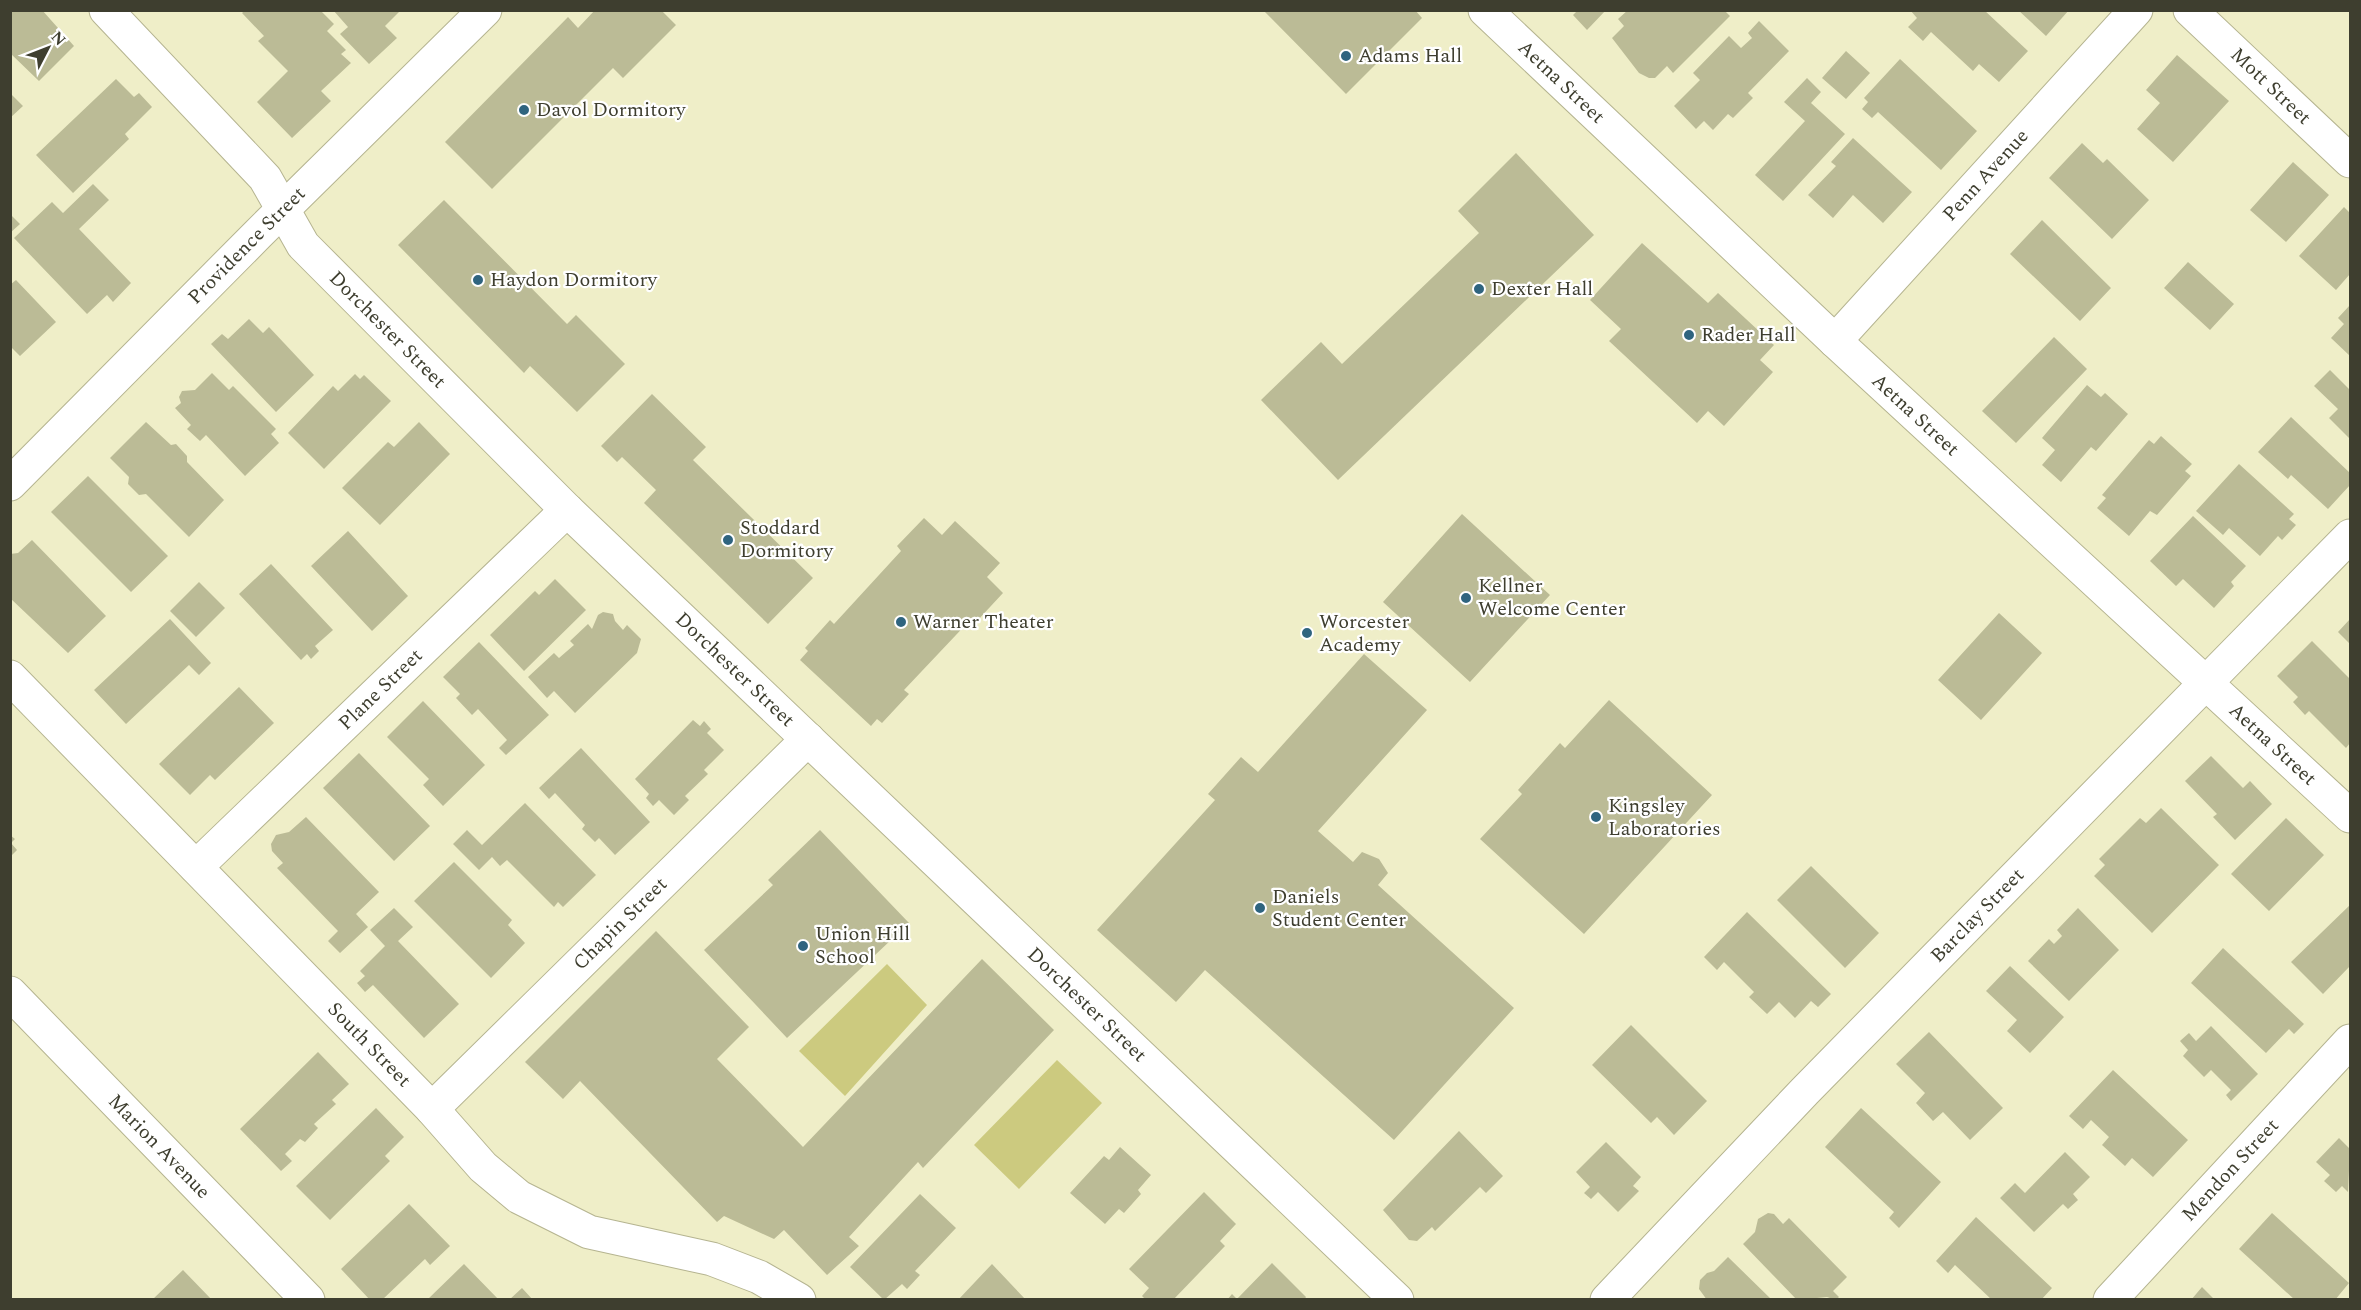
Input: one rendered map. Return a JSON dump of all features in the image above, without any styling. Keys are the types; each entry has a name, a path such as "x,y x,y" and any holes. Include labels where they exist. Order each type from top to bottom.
{"street":[{"name":"Dorchester Street","path":"106,10 265,178 303,245 567,510 1397,1299"},
{"name":"Providence Street","path":"10,484 485,10"},
{"name":"Aetna Street","path":"1485,10 1834,341 2350,816"},
{"name":"Penn Avenue","path":"1834,341 2136,10"},
{"name":"Mott Street","path":"2190,10 2350,160"},
{"name":"Plane Street","path":"196,867 567,510"},
{"name":"Barclay Street","path":"1608,1299 1805,1091 2350,536"},
{"name":"South Street","path":"10,677 432,1109 483,1167 519,1197 589,1232 712,1259 759,1277 799,1299"},
{"name":"Chapin Street","path":"432,1109 808,739"},
{"name":"Marion Avenue","path":"10,993 308,1299"},
{"name":"Mendon Street","path":"2110,1299 2350,1041"}],"shaded area":[{"path":"887,964 927,1005 845,1096 799,1051"},
{"path":"1057,1060 1102,1103 1019,1189 974,1145"}],"building":[{"path":"10,10 42,10 74,46 39,81 10,53"},
{"path":"245,10 320,10 334,24 327,31 346,50 341,54 351,63 321,91 331,101 292,138 257,102 288,71 258,41 264,36 242,13"},
{"path":"333,10 401,10 385,26 397,38 369,64 340,34 348,27"},
{"name":"Davol Dormitory","path":"595,10 661,10 676,25 623,78 613,68 492,189 445,142 568,17 578,28"},
{"name":"Adams Hall","path":"1263,10 1415,10 1422,18 1346,94"},
{"path":"1578,10 1606,10 1587,30 1573,15"},
{"path":"1628,10 1724,10 1730,16 1673,73 1667,66 1655,78 1649,78 1639,73 1612,38 1624,26 1618,19"},
{"path":"1910,10 1984,10 2028,51 1999,82 1979,64 1973,71 1931,32 1923,41 1908,27 1917,18"},
{"path":"2018,10 2069,10 2046,36"},
{"path":"1759,21 1789,51 1748,93 1753,98 1733,118 1728,114 1713,130 1704,121 1696,129 1674,106 1700,80 1693,73 1729,36 1741,48 1752,38 1748,33"},
{"path":"1846,51 1870,73 1846,99 1822,78"},
{"path":"2177,55 2229,101 2173,162 2137,129 2160,103 2146,90"},
{"path":"1900,59 1977,131 1941,170 1878,112 1872,118 1862,109 1868,102 1864,98"},
{"path":"1807,78 1821,92 1811,103 1845,134 1783,201 1755,175 1805,121 1784,102"},
{"path":"116,79 134,97 139,93 152,107 125,134 129,139 73,193 36,155"},
{"path":"10,93 23,106 10,118"},
{"path":"1853,138 1912,192 1883,223 1853,195 1833,218 1808,195 1836,166 1831,162"},
{"path":"2082,143 2103,163 2107,159 2149,200 2112,239 2049,178"},
{"name":"Dexter Hall","path":"1516,153 1594,235 1338,480 1261,400 1321,342 1342,364 1479,233 1458,211"},
{"path":"2293,162 2329,195 2286,242 2250,210"},
{"path":"93,184 109,200 79,229 131,283 113,302 107,295 87,314 14,238 52,202 63,213"},
{"name":"Haydon Dormitory","path":"444,200 567,324 576,315 625,364 577,412 530,366 524,373 398,245"},
{"path":"2344,207 2350,213 2350,274 2336,290 2299,256"},
{"path":"10,214 20,224 10,233"},
{"path":"2042,220 2111,288 2080,321 2010,254"},
{"name":"Rader Hall","path":"1642,243 1708,303 1718,293 1774,345 1760,360 1773,372 1724,426 1708,411 1697,423 1609,341 1621,329 1590,300"},
{"path":"2188,262 2234,304 2210,330 2164,288"},
{"path":"16,280 56,322 20,356 10,346 10,285"},
{"path":"2350,305 2350,356 2331,338 2344,324 2338,318"},
{"path":"249,319 263,333 269,327 314,375 276,412 211,344 222,334 228,339"},
{"path":"2054,337 2087,369 2016,443 1982,411"},
{"path":"2330,370 2350,390 2350,439 2329,418 2338,409 2314,386"},
{"path":"212,373 229,390 233,386 276,429 271,434 279,443 245,476 206,435 200,441 187,429 191,425 175,408 181,403 179,397 182,391 195,390"},
{"path":"355,374 360,379 364,375 391,401 324,469 288,433 333,386 338,391"},
{"path":"2087,385 2101,397 2105,393 2128,414 2096,451 2091,447 2061,482 2042,465 2055,450 2042,438"},
{"name":"Stoddard Dormitory","path":"652,394 706,447 693,460 813,578 768,624 644,503 656,490 622,457 617,462 601,446"},
{"path":"2291,417 2350,473 2350,485 2328,509 2291,475 2288,479 2258,452"},
{"path":"146,422 171,445 176,444 187,456 187,462 224,500 189,537 146,494 139,495 128,484 129,477 110,458"},
{"path":"419,422 450,454 380,525 342,488 388,442 394,447"},
{"path":"2161,436 2192,464 2185,471 2191,476 2157,515 2150,511 2129,536 2097,508 2106,498 2102,495 2149,440 2154,444"},
{"path":"2239,464 2294,514 2289,519 2296,525 2282,540 2278,536 2260,556 2229,528 2223,535 2196,511"},
{"path":"88,476 168,556 131,592 51,512"},
{"name":"Kellner Welcome Center","path":"1462,514 1550,595 1470,682 1383,602"},
{"path":"2193,516 2246,566 2231,582 2234,586 2214,608 2183,579 2176,586 2150,561"},
{"name":"Warner Theater","path":"924,518 942,535 955,521 1000,563 987,577 1003,593 977,621 973,617 904,690 909,694 882,723 877,719 871,726 800,660 808,651 805,648 830,620 834,624 901,551 897,546"},
{"path":"348,531 408,596 372,631 311,566"},
{"path":"32,540 106,616 68,653 10,598 10,554 18,553"},
{"path":"271,564 333,630 315,646 319,651 311,659 307,654 301,660 239,594"},
{"path":"555,579 586,610 524,671 490,635 535,591 539,595"},
{"path":"199,582 225,608 196,637 170,611"},
{"path":"603,612 613,614 615,621 623,630 627,625 641,639 637,653 575,713 554,691 547,698 528,677 554,653 559,658 574,645 570,641 588,624 592,629 598,615"},
{"path":"1999,613 2042,653 1981,720 1938,680"},
{"path":"170,619 211,663 199,675 189,665 126,724 94,690"},
{"path":"2350,619 2350,644 2338,632"},
{"path":"2312,641 2350,679 2350,743 2346,748 2309,711 2305,715 2293,702 2298,697 2277,676"},
{"path":"479,642 549,715 506,755 499,748 507,740 478,709 472,715 456,698 460,694 443,677"},
{"name":"Daniels Student Center","path":"1364,654 1427,710 1318,831 1353,862 1362,852 1379,859 1388,873 1378,885 1514,1008 1394,1140 1205,970 1176,1002 1097,930 1215,800 1208,794 1241,757 1258,772"},
{"path":"239,687 274,723 215,780 210,775 190,795 159,764"},
{"name":"Kingsley Laboratories","path":"1609,700 1712,795 1584,934 1480,839 1522,794 1518,790 1560,743 1565,748"},
{"path":"423,701 485,765 443,806 423,785 429,779 387,737"},
{"path":"693,720 700,726 704,721 711,729 707,733 724,750 704,770 708,774 685,796 689,800 674,815 659,800 653,806 646,798 649,794 635,779"},
{"path":"581,748 650,822 615,855 599,838 595,842 582,829 585,825 555,793 549,799 539,788"},
{"path":"359,753 430,826 394,861 323,788"},
{"path":"2211,756 2243,788 2250,781 2272,804 2235,840 2213,817 2217,814 2185,781"},
{"path":"525,803 596,875 563,907 558,902 554,907 507,860 500,866 492,857 479,870 453,844 467,830 482,845"},
{"path":"2161,808 2219,865 2152,933 2094,876 2105,865 2099,859 2140,818 2146,823"},
{"path":"306,817 379,892 356,914 368,927 340,953 328,941 338,931 277,868 283,863 272,851 271,844 276,835 289,832"},
{"path":"2286,818 2324,855 2269,911 2231,874"},
{"path":"820,830 909,923 787,1038 704,950 773,885 768,880"},
{"path":"10,835 15,839 11,843 17,850 10,857"},
{"path":"454,862 512,920 508,925 525,943 491,978 414,901"},
{"path":"1811,866 1879,933 1845,968 1777,900"},
{"path":"2350,905 2350,966 2323,994 2291,962"},
{"path":"394,908 413,927 398,941 459,1004 424,1038 373,985 365,992 357,983 365,976 360,971 385,946 370,930"},
{"path":"2078,908 2119,950 2069,1001 2028,961 2049,939 2054,944 2062,936 2057,930"},
{"path":"1747,912 1831,994 1818,1007 1811,1001 1795,1018 1779,1002 1767,1014 1749,997 1754,992 1724,962 1717,970 1704,957"},
{"path":"656,931 749,1027 717,1059 803,1147 982,959 1054,1030 923,1168 918,1162 849,1237 859,1246 827,1275 784,1230 774,1239 724,1216 717,1222 580,1081 563,1099 525,1062"},
{"path":"2223,948 2304,1024 2294,1034 2289,1029 2266,1053 2191,983"},
{"path":"2010,966 2064,1017 2030,1053 2007,1031 2017,1020 1986,991"},
{"path":"1631,1025 1707,1101 1674,1135 1657,1117 1651,1123 1592,1065"},
{"path":"2211,1026 2258,1074 2231,1101 2226,1095 2231,1090 2211,1070 2204,1077 2183,1056 2188,1050 2180,1041 2189,1033 2196,1041"},
{"path":"1929,1032 2003,1108 1970,1140 1943,1112 1933,1121 1916,1103 1925,1093 1896,1064"},
{"path":"318,1052 349,1084 332,1100 336,1104 314,1124 318,1128 305,1142 300,1139 285,1154 292,1161 281,1171 240,1129"},
{"path":"2113,1070 2188,1140 2153,1177 2132,1158 2125,1166 2102,1145 2109,1137 2091,1120 2083,1129 2069,1116"},
{"path":"376,1108 404,1137 385,1156 390,1161 330,1220 296,1186"},
{"path":"1861,1108 1941,1182 1899,1228 1889,1218 1894,1212 1825,1147"},
{"path":"1459,1131 1503,1176 1486,1193 1480,1187 1435,1231 1432,1227 1417,1241 1409,1240 1383,1210"},
{"path":"2339,1138 2350,1149 2348,1192 2342,1186 2336,1192 2324,1181 2330,1175 2316,1162"},
{"path":"1606,1142 1641,1177 1633,1186 1639,1191 1618,1212 1598,1192 1591,1199 1584,1193 1590,1187 1576,1172"},
{"path":"1120,1147 1151,1175 1138,1190 1141,1194 1124,1213 1119,1209 1105,1224 1070,1193 1104,1156 1109,1160"},
{"path":"2065,1152 2090,1177 2073,1194 2078,1200 2068,1209 2063,1204 2034,1232 2000,1198 2015,1183 2025,1193"},
{"path":"1204,1192 1236,1224 1220,1241 1225,1246 1173,1300 1146,1300 1142,1296 1149,1288 1129,1269"},
{"path":"920,1194 956,1228 915,1271 920,1275 907,1289 902,1284 884,1300 850,1267"},
{"path":"409,1204 450,1246 430,1265 425,1259 382,1300 370,1300 341,1269"},
{"path":"1768,1213 1774,1214 1783,1224 1789,1218 1847,1277 1833,1291 1839,1297 1836,1300 1827,1297 1797,1300 1743,1244 1755,1232 1758,1219"},
{"path":"2272,1213 2349,1283 2335,1300 2295,1300 2239,1249"},
{"path":"1976,1217 2052,1288 2041,1300 1992,1300 1955,1265 1948,1273 1936,1261"},
{"path":"1728,1257 1772,1300 1707,1300 1699,1289 1700,1280 1707,1273 1714,1271"},
{"path":"1272,1263 1306,1297 1304,1300 1227,1300 1232,1294 1237,1299"},
{"path":"464,1264 499,1300 427,1300"},
{"path":"992,1264 1026,1300 958,1300"},
{"path":"183,1270 212,1300 152,1300"},
{"path":"2202,1287 2215,1300 2191,1300"},
{"path":"522,1288 533,1300 509,1300"}],"place":[{"name":"Adams Hall","path":"1346,56"},
{"name":"Davol Dormitory","path":"524,110"},
{"name":"Haydon Dormitory","path":"478,280"},
{"name":"Dexter Hall","path":"1479,289"},
{"name":"Rader Hall","path":"1689,335"},
{"name":"Stoddard Dormitory","path":"728,540"},
{"name":"Kellner Welcome Center","path":"1466,598"},
{"name":"Warner Theater","path":"901,622"},
{"name":"Worcester Academy","path":"1307,633"},
{"name":"Kingsley Laboratories","path":"1596,817"},
{"name":"Daniels Student Center","path":"1260,908"},
{"name":"Union Hill School","path":"803,946"}]}
